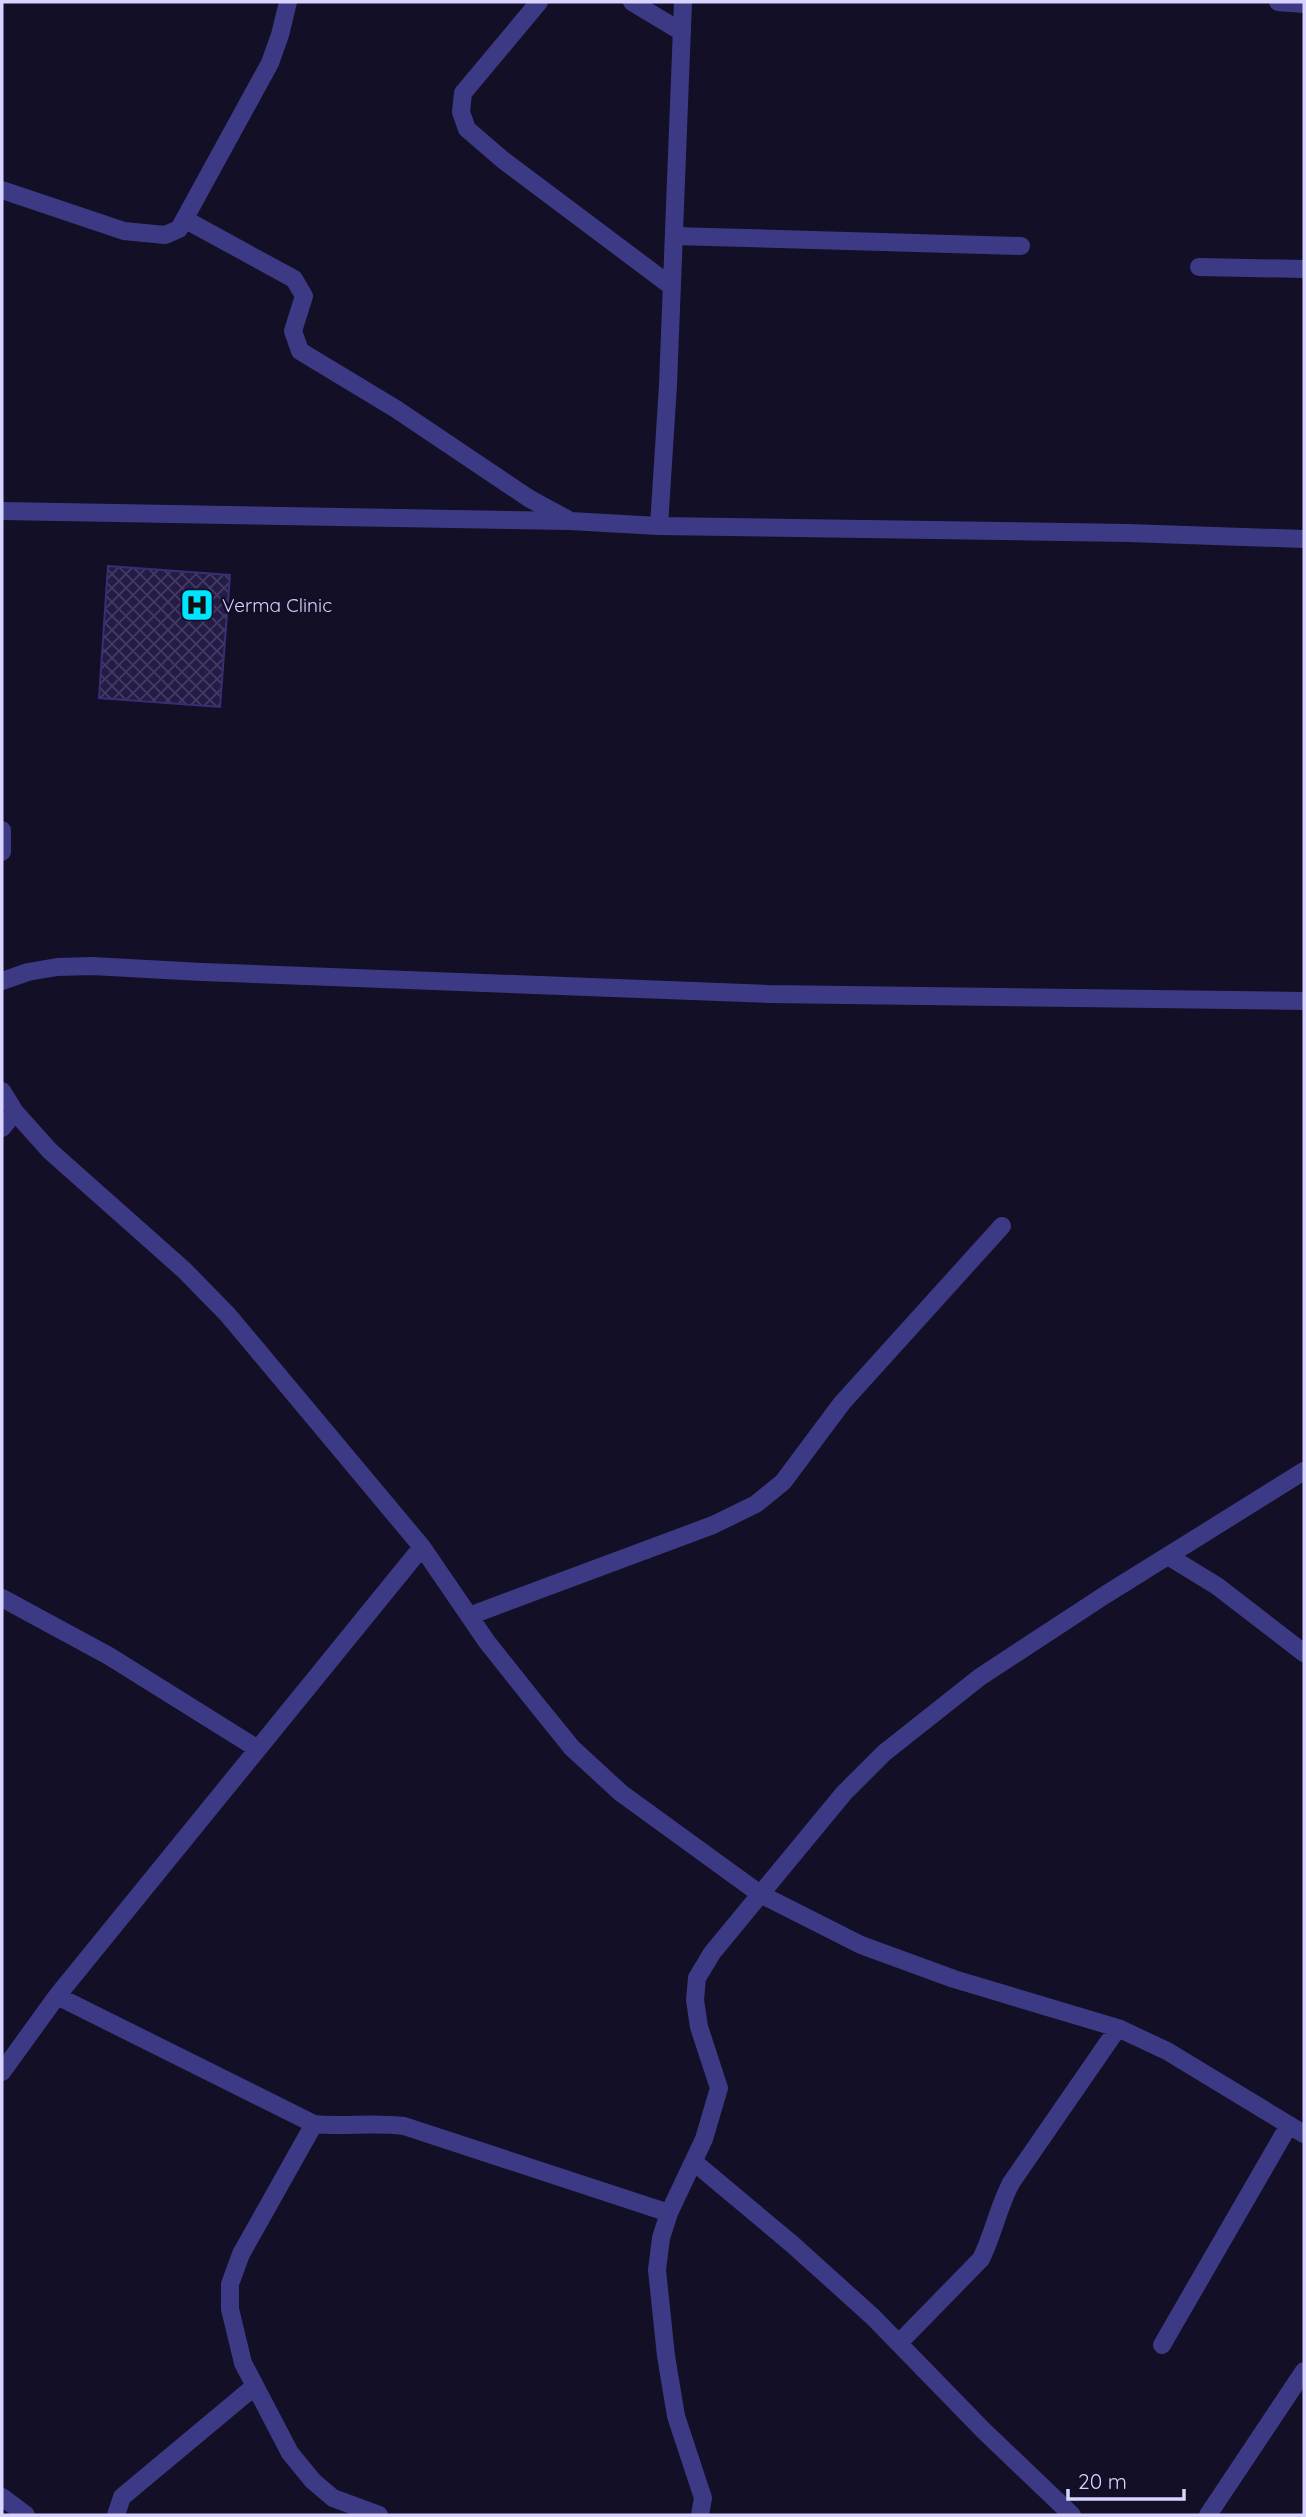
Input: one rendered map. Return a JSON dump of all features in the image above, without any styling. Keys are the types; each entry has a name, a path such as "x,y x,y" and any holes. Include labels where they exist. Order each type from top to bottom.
{"street":[{"path":"2,190 124,231 165,235 179,229 270,63 288,2"},
{"path":"539,2 463,93 461,112 467,129 503,160 671,286"},
{"path":"632,2 682,32"},
{"path":"659,526 683,2"},
{"path":"1278,2 1304,4"},
{"path":"186,220 294,279 304,296 293,331 300,351 396,409 530,499 570,521"},
{"path":"674,236 1021,246"},
{"path":"1199,267 1304,269"},
{"path":"2,511 570,521 659,526 1128,533 1304,539"},
{"path":"2,830 2,852"},
{"path":"2,981 57,967 92,966 769,994 1304,1001"},
{"path":"2,1091 15,1112 50,1151 184,1270 228,1315 422,1547 469,1616 572,1748 621,1793 761,1894 861,1945 954,1979 1118,2028 1167,2052 1297,2129 1162,2345"},
{"path":"2,1128 15,1112"},
{"path":"469,1616 713,1525 756,1504 783,1482 842,1403 1002,1226"},
{"path":"700,2515 703,2498 677,2416 666,2356 657,2270 661,2238 669,2213 704,2139 719,2088 699,2027 695,2000 697,1978 712,1953 761,1894 845,1793 884,1753 980,1677 1304,1471"},
{"path":"2,2072 57,1996 422,1547"},
{"path":"1168,1556 1217,1586 1304,1653"},
{"path":"2,1598 108,1656 258,1749"},
{"path":"57,1996 314,2124 335,2126 382,2123 404,2126 669,2213"},
{"path":"899,2343 981,2259 989,2245 1000,2204 1011,2183 1118,2028"},
{"path":"314,2124 241,2254 230,2284 230,2309 243,2363 290,2453 313,2481 333,2498 379,2515"},
{"path":"694,2162 792,2244 899,2343 984,2431 1072,2515"},
{"path":"1208,2515 1304,2371"},
{"path":"116,2515 122,2497 255,2386"},
{"path":"2,2497 26,2515"}],"building":[{"path":"108,566 230,575 220,707 99,698"}],"place":[{"name":"Verma Clinic","path":"197,605"}]}
